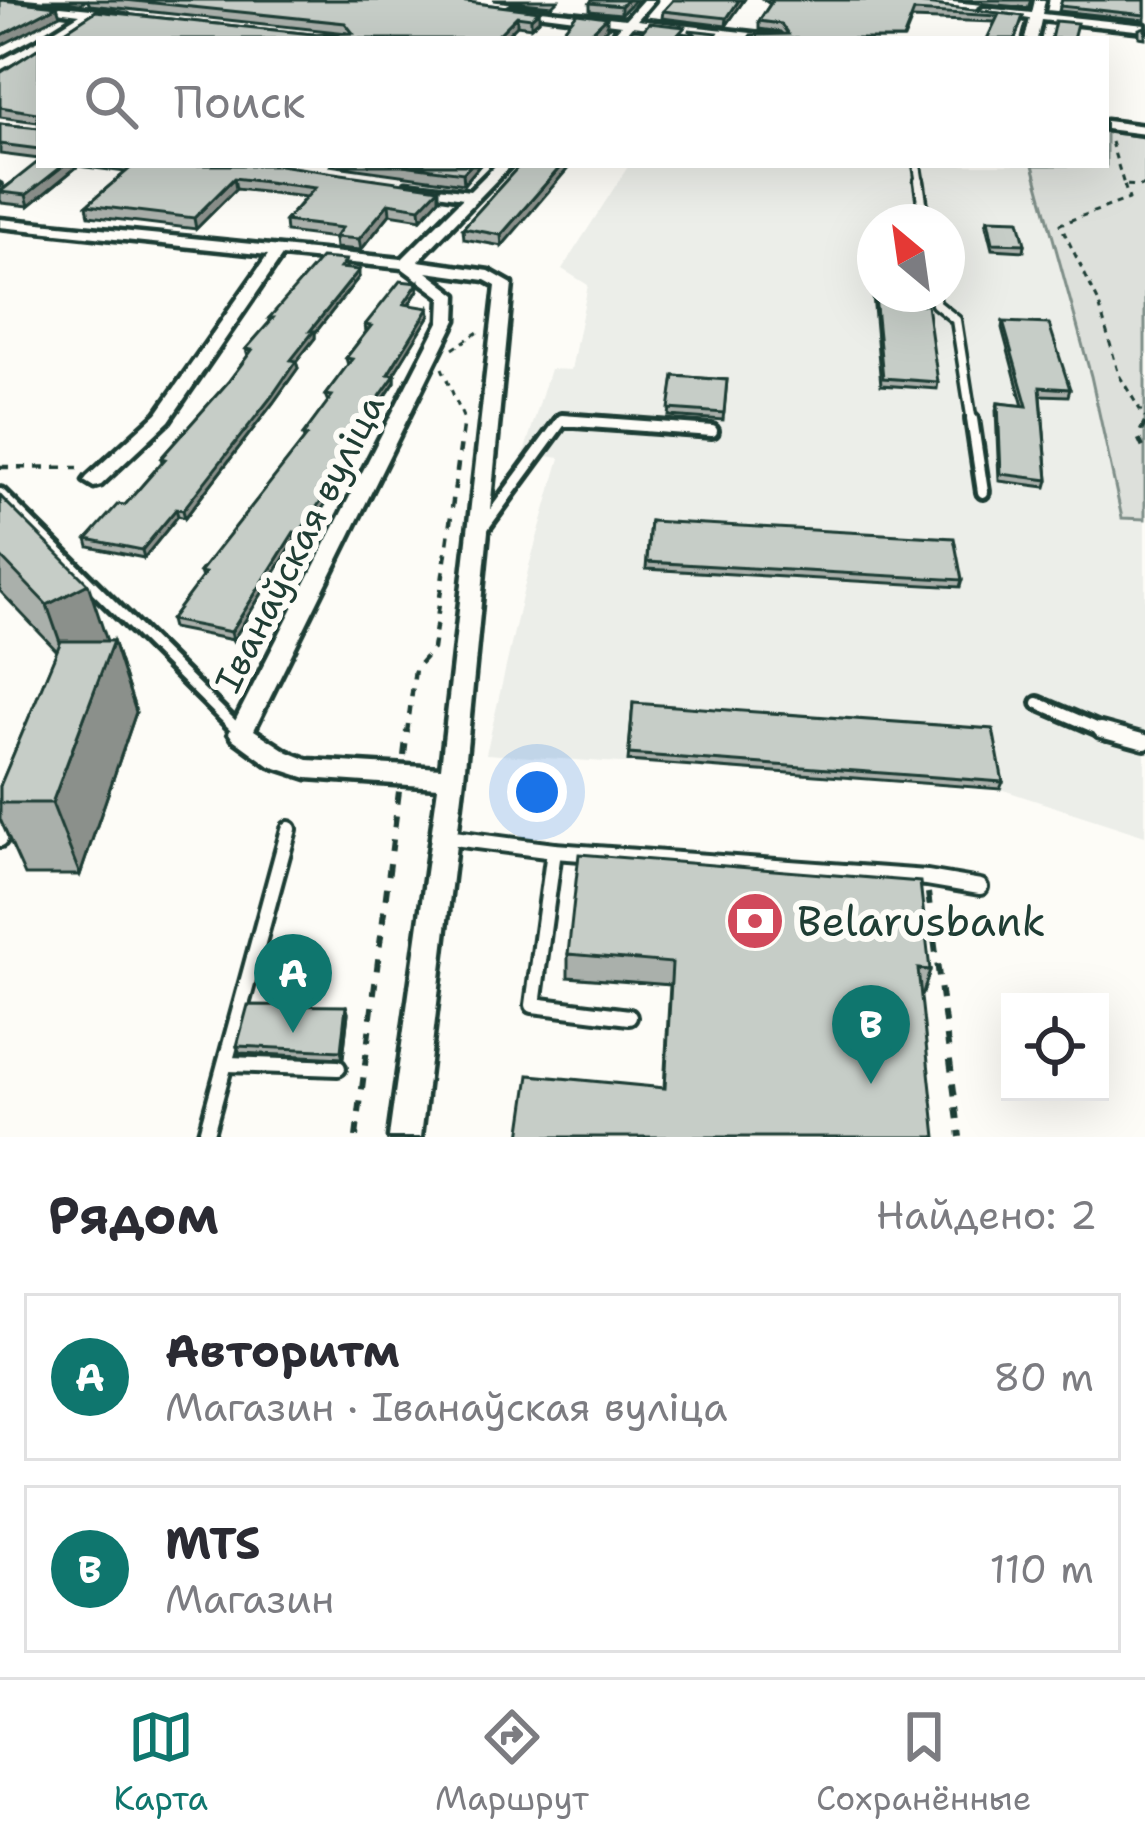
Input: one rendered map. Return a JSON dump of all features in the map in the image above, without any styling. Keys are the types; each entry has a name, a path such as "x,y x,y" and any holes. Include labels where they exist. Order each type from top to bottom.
{"street":[{"path":"50,36 111,0"},
{"path":"618,36 650,0"},
{"path":"1032,36 1040,0"},
{"path":"0,1 135,17"},
{"path":"491,8 750,36"},
{"path":"965,10 1145,28"},
{"path":"0,66 7,57 36,44"},
{"path":"1109,124 1145,130"},
{"path":"406,264 501,168"},
{"path":"383,182 476,196"},
{"path":"0,223 406,264 489,276 504,284 452,778 405,1137"},
{"path":"101,475 163,417 279,250"},
{"name":"Іванаўская вуліца","path":"406,264 449,295 448,320 241,733 279,759 307,769 452,778"}],"lane":[{"path":"917,168 922,204"},
{"path":"946,312 956,320 983,492"},
{"path":"480,532 562,420 712,431"},
{"path":"0,494 241,733"},
{"path":"1037,703 1114,735 1145,742"},
{"path":"0,839 18,798"},
{"path":"205,1137 289,829"},
{"path":"443,836 554,851 927,878 980,887"},
{"path":"554,851 533,1005 629,1017"},
{"path":"228,1064 338,1068"}],"path":[{"path":"1109,134 1129,199 1060,224 1098,302 1119,375 1145,421 1138,437 1145,452"},
{"path":"1124,185 1145,187"},
{"path":"356,1137 415,668 433,649 465,422 442,368 448,353 478,332 482,314"},
{"path":"0,467 101,475"},
{"path":"927,878 960,1137"}],"shaded area":[{"path":"1109,132 1145,137 1145,519 1122,518 1091,376 1034,168 1109,168"},
{"path":"627,168 1035,168 1074,301 1122,518 1145,519 1145,836 1000,789 486,754 529,566 560,458 524,453 550,369 571,370 588,285 562,269"}],"building":[{"path":"1,0 57,6 0,36"},
{"path":"125,0 451,0 539,11 531,18 517,16 497,36 58,36 96,11 312,34 353,33 345,23"},
{"path":"627,0 621,6 590,3"},
{"path":"673,0 739,0 727,18 663,11"},
{"path":"773,0 892,0 1023,16 1016,36 988,36 998,16 914,11 904,36 750,36 788,34 781,24 759,21"},
{"path":"1062,0 1145,0 1145,15 1060,6"},
{"path":"577,13 607,17 587,36 558,36"},
{"path":"1055,21 1077,23 1074,36 1052,36"},
{"path":"649,23 685,27 677,36 638,36"},
{"path":"689,30 717,33 715,36"},
{"path":"36,50 36,113 0,107 0,73"},
{"path":"0,124 36,128 36,149 0,144"},
{"path":"36,163 36,168 60,168 26,195 0,192"},
{"path":"130,168 300,168 439,188 420,208 389,203 359,239 335,237 342,228 285,221 315,188 234,178 194,218 87,205"},
{"path":"426,168 468,168 463,173"},
{"path":"517,168 559,168 501,235 463,228"},
{"path":"988,219 1019,220 1025,244 993,243"},
{"path":"321,258 346,260 340,268 359,270 310,331 314,331 272,396 183,510 176,509 142,550 87,539 165,459 161,458 252,350 246,349 273,318 269,318"},
{"path":"400,281 418,283 404,304 429,308 388,374 395,375 368,413 376,414 347,457 351,457 299,533 294,532 231,632 170,620 205,573 200,572 307,436 303,435 332,396 325,395 352,359 346,358 371,326 365,325"},
{"path":"877,312 928,312 938,382 883,378"},
{"path":"1003,322 1049,324 1070,389 1040,387 1048,480 1001,474 998,403 1027,406"},
{"path":"674,376 727,380 724,413 669,409"},
{"path":"0,496 88,584 47,605 0,556"},
{"path":"650,521 954,538 962,580 647,562"},
{"path":"61,641 113,641 52,803 0,803 0,786"},
{"path":"633,703 993,729 1003,782 629,754"},
{"path":"579,854 920,882 930,970 918,969 936,1137 520,1137 529,1075 665,1088 672,963 568,954"},
{"path":"248,1005 346,1006 341,1051 237,1046"}],"place":[{"name":"Belarusbank","path":"755,921"},
{"name":"Авторитм","path":"293,1033"},
{"name":"MTS","path":"871,1084"}]}
